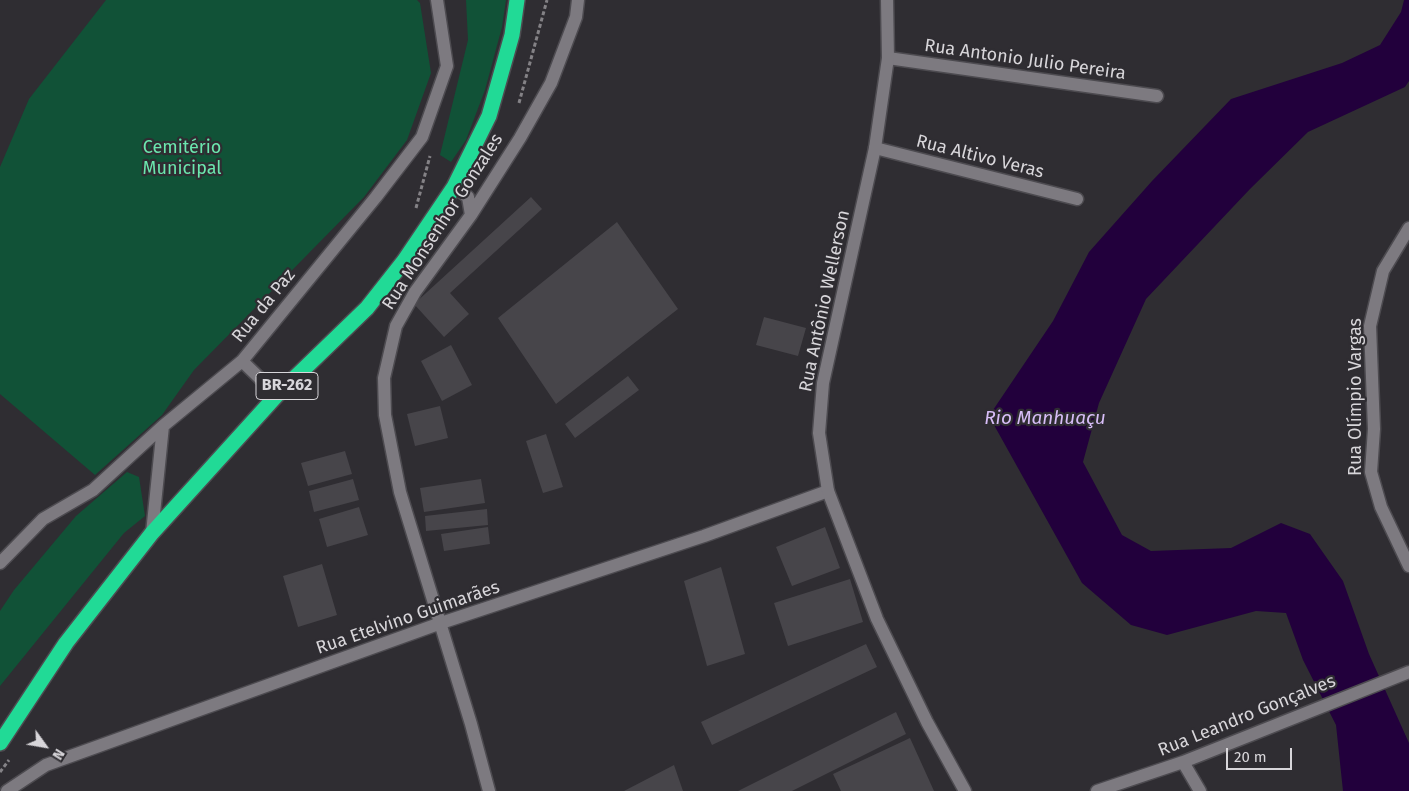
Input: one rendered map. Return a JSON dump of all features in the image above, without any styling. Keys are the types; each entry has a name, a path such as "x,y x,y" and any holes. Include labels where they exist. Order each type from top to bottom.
{"highway":[{"name":"BR-262","path":"0,743 66,643 152,533 278,395 367,308 404,261 454,186 489,116 512,35 517,0"}],"street":[{"name":"Rua da Paz","path":"0,563 43,519 93,490 164,426 242,361 422,137 447,66 437,0"},
{"name":"Rua Monsenhor Gonzales","path":"489,791 441,623 398,483 385,415 384,378 396,326 415,292 471,215 520,138 551,82 576,17 578,0"},
{"name":"Rua Antônio Wellerson","path":"887,0 888,58 875,148 823,383 820,433 828,491 877,619 927,722 965,791"},
{"name":"Rua Antonio Julio Pereira","path":"888,58 1157,96"},
{"name":"Rua Altivo Veras","path":"875,148 1077,199"},
{"path":"454,186 468,197 471,215"},
{"name":"Rua Olímpio Vargas","path":"1409,228 1383,271 1370,326 1374,429 1370,472 1381,507 1409,566"},
{"path":"242,361 278,395"},
{"path":"152,533 164,426"},
{"name":"Rua Etelvino Guimarães","path":"7,791 46,765 441,623 704,536 828,491"},
{"name":"Rua Leandro Gonçalves","path":"1097,791 1183,762 1409,672"},
{"path":"1183,762 1200,791"}],"path":[{"path":"416,210 433,147"}],"green space":[{"name":"Cemitério Municipal","path":"106,0 417,0 420,3 431,73 407,140 364,197 194,370 162,415 95,475 0,394 0,167 29,99"},
{"path":"466,0 506,0 502,27 485,90 466,140 451,162 440,155 468,40"},
{"path":"127,472 139,477 145,516 124,533 0,686 0,611 14,590 76,516"}],"water":[{"name":"Rio Manhuaçu","path":"1404,0 1409,0 1409,81 1405,87 1308,132 1250,189 1146,299 1099,403 1083,462 1122,535 1151,551 1231,548 1281,523 1310,534 1343,581 1369,654 1409,743 1409,791 1343,791 1336,725 1303,660 1286,613 1256,611 1167,635 1131,625 1082,583 989,416 1053,321 1089,252 1152,181 1231,99 1342,63 1380,45 1401,12"}],"building":[{"path":"531,197 542,209 450,293 469,314 444,337 414,304"},
{"path":"617,222 678,309 556,404 498,318"},
{"path":"764,317 806,328 798,356 756,345"},
{"path":"451,345 472,385 442,401 421,361"},
{"path":"628,376 639,390 575,438 565,424"},
{"path":"440,406 448,438 415,446 407,414"},
{"path":"546,434 563,487 543,493 526,441"},
{"path":"345,451 352,474 308,486 301,463"},
{"path":"353,479 359,500 314,512 309,491"},
{"path":"481,479 485,503 424,512 420,488"},
{"path":"359,507 368,535 327,547 319,519"},
{"path":"487,509 488,525 426,531 425,516"},
{"path":"488,527 490,544 444,551 441,534"},
{"path":"825,527 840,568 792,586 776,547"},
{"path":"322,564 337,615 298,627 283,576"},
{"path":"721,567 745,654 707,666 684,581"},
{"path":"850,579 863,622 788,646 774,603"},
{"path":"866,644 877,667 712,745 701,722"},
{"path":"896,712 906,734 792,791 738,791"},
{"path":"910,738 934,791 841,791 833,774"},
{"path":"674,765 683,791 624,791"}]}
